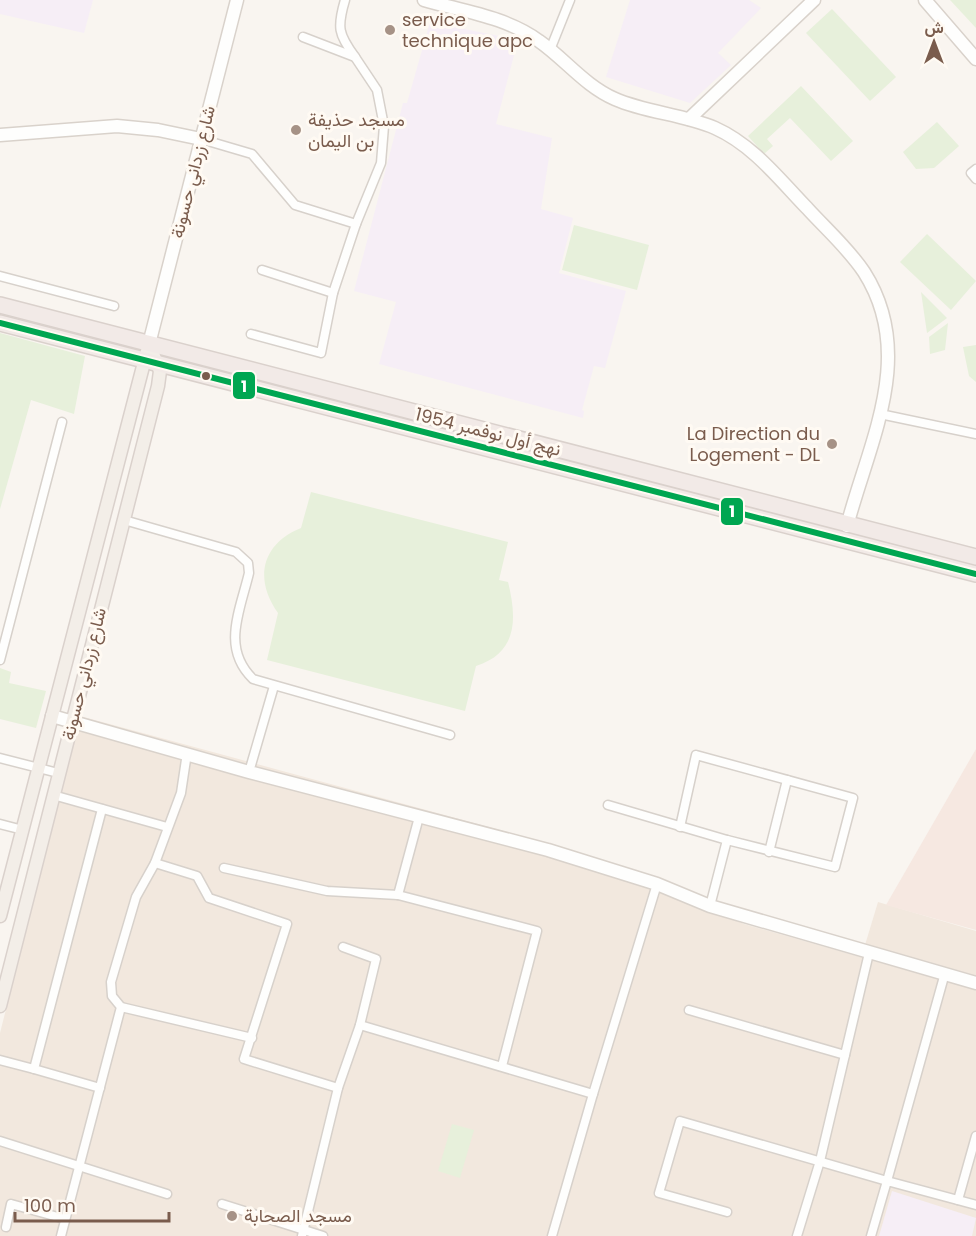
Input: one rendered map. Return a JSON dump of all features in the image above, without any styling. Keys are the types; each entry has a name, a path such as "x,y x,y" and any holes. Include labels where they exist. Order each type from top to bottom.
{"highway":[{"name":"نهج أول نوفمبر 1954","path":"0,304 848,526 967,560 976,574"},
{"name":"نهج أول نوفمبر 1954","path":"0,323 701,503 967,560"},
{"path":"701,503 705,487"}],"main road":[{"name":"شارع زرداني حسونة","path":"0,1006 158,386 151,363 149,344"},
{"name":"شارع زرداني حسونة","path":"0,916 105,513 151,363"},
{"path":"105,513 124,520"}],"street":[{"name":"شارع زرداني حسونة","path":"149,344 237,0"},
{"path":"251,334 321,352 333,293 356,224 381,163 384,126 377,90 343,40 339,27 345,0"},
{"path":"424,0 524,31 587,82 615,99 689,119 727,134 755,154 852,256 878,302 889,344 888,383 848,526"},
{"path":"550,50 570,0"},
{"path":"689,119 814,0"},
{"path":"925,0 976,59"},
{"path":"303,37 355,57"},
{"path":"0,135 117,126 158,130 201,139 252,154 295,205 356,224"},
{"path":"976,169 971,173 976,179"},
{"path":"262,270 333,293"},
{"path":"0,276 114,306"},
{"path":"880,414 976,434"},
{"path":"0,660 62,422"},
{"path":"124,520 236,552 248,563 249,573 234,642 237,658 253,679 450,735"},
{"path":"249,772 274,686"},
{"path":"52,716 249,772 548,850 657,884 710,906 976,983"},
{"path":"187,753 181,793 155,863 136,897 111,982 112,996 121,1007 252,1038"},
{"path":"608,805 680,827 769,852 835,867 853,798 696,755 680,827"},
{"path":"0,758 58,773"},
{"path":"769,852 787,780"},
{"path":"53,795 167,827"},
{"path":"34,1069 102,809"},
{"path":"398,895 419,817"},
{"path":"0,824 23,830"},
{"path":"710,906 727,840"},
{"path":"155,863 197,876 209,898 287,924 244,1059 339,1088"},
{"path":"224,868 260,878 327,891 398,895 537,931 502,1066"},
{"path":"552,1236 657,884"},
{"path":"303,1233 339,1088 360,1025 376,958 343,947"},
{"path":"797,1236 820,1161 869,953"},
{"path":"871,1236 945,974"},
{"path":"61,1236 78,1164 121,1007"},
{"path":"689,1010 845,1055"},
{"path":"360,1025 593,1094"},
{"path":"0,1060 100,1089"},
{"path":"727,1212 659,1193 680,1121 976,1205"},
{"path":"958,1200 976,1136"},
{"path":"0,1141 167,1194"},
{"path":"6,1227 11,1204 65,1219"},
{"path":"222,1204 303,1233 323,1236"}],"shaded area":[{"path":"0,0 93,0 84,33 0,14"},
{"path":"630,0 749,0 761,8 718,53 731,65 690,103 606,77"},
{"path":"430,22 518,40 496,124 552,138 541,209 573,218 559,273 626,291 605,368 594,366 582,410 584,411 583,418 379,364 396,302 354,291 403,103 407,103"},
{"path":"80,716 548,843 744,924 976,990 976,1236 0,1236 0,1033"},
{"path":"976,749 976,930 886,905"},
{"path":"878,902 976,931 976,978 865,945"},
{"path":"892,1191 976,1218 972,1236 879,1236"}],"green space":[{"path":"950,0 976,0 976,28"},
{"path":"832,9 896,77 870,101 806,33"},
{"path":"801,86 853,141 831,161 790,118 767,139 773,146 764,154 748,136"},
{"path":"937,122 959,146 934,168 916,169 903,152"},
{"path":"574,225 649,245 637,290 562,270"},
{"path":"927,234 976,281 951,310 900,262"},
{"path":"921,292 947,318 927,333"},
{"path":"948,323 945,350 930,354 929,337"},
{"path":"0,333 85,356 74,414 31,400 0,509"},
{"path":"976,345 976,382 969,376 963,347"},
{"path":"311,492 508,542 499,580 508,582 511,595 513,621 511,633 500,652 490,660 476,666 465,711 267,660 278,613 270,601 266,588 264,576 266,564 277,543 301,528"},
{"path":"0,668 11,672 9,683 46,691 36,728 0,719"},
{"path":"452,1124 474,1130 460,1178 438,1171"}],"transit line":[{"name":"1","path":"0,323 976,574"}],"place":[{"name":"service technique apc","path":"390,30"},
{"name":"مسجد حذيفة بن اليمان","path":"296,130"},
{"name":"La Direction du Logement - DL","path":"832,444"},
{"name":"مسجد الصحابة","path":"232,1216"}]}
